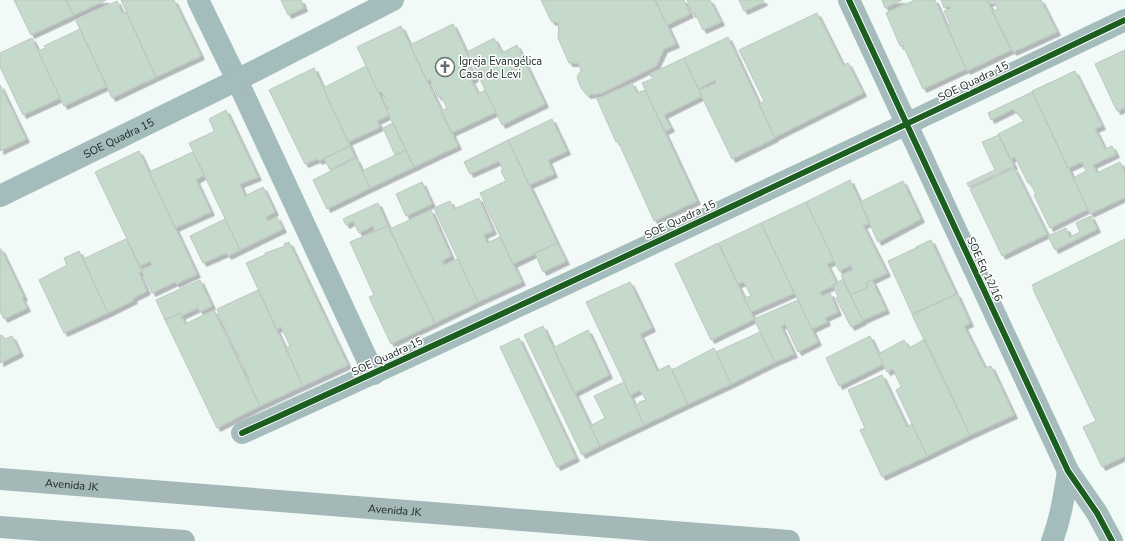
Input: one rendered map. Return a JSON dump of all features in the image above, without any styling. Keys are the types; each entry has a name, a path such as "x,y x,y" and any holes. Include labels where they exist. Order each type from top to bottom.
{"main road":[{"name":"Avenida JK","path":"0,479 789,541"},
{"path":"0,527 184,541"}],"street":[{"name":"SOE Quadra 15","path":"198,0 237,80 374,374"},
{"name":"SOE Quadra 15","path":"0,196 237,80 393,0"},
{"name":"SOE Eq 12/16","path":"849,0 1068,471 1097,513 1112,541"},
{"name":"SOE Quadra 15","path":"242,433 374,374 1125,20"},
{"path":"1052,541 1064,501 1068,471"}],"building":[{"path":"14,0 66,0 74,15 31,35"},
{"path":"66,0 106,0 74,15"},
{"path":"121,0 174,0 201,56 156,77"},
{"path":"281,0 301,0 304,8 288,15"},
{"path":"541,0 655,0 676,44 664,49 656,66 602,93 587,95 581,88 577,77 581,70 578,63 569,63 558,38 559,23 551,21"},
{"path":"655,0 684,0 690,14 667,25"},
{"path":"687,0 710,0 721,22 703,30 695,13 692,14"},
{"path":"739,0 763,0 764,2 744,11"},
{"path":"882,0 902,0 885,8"},
{"path":"915,0 935,0 966,69 923,89 903,45 900,46 886,13"},
{"path":"941,0 987,0 1011,50 967,71 947,26 950,24 944,11 950,9 949,6 944,8"},
{"path":"987,0 1041,0 1057,32 1013,52 992,11 998,9 994,1 988,3"},
{"path":"117,1 122,13 126,12 156,77 112,98 76,21"},
{"path":"817,13 843,65 848,63 863,93 775,137 759,104 764,101 739,50"},
{"path":"453,24 470,60 467,61 475,78 471,80 478,94 485,90 496,112 451,133 441,111 447,108 441,96 438,97 430,79 427,81 410,45"},
{"path":"401,26 458,146 414,167 386,109 389,108 382,92 379,93 357,47"},
{"path":"80,29 107,86 64,106 38,51 46,48 44,46"},
{"path":"728,37 775,138 732,159 699,91 716,83 715,80 698,89 684,58"},
{"path":"32,38 60,98 23,115 0,67 0,53"},
{"path":"494,38 502,53 517,45 545,104 502,125 467,52"},
{"path":"1125,50 1125,108 1117,111 1095,64"},
{"path":"684,58 702,96 664,115 671,128 665,131 642,83 654,78 653,76 651,77 650,74"},
{"path":"366,66 389,115 377,121 380,127 348,142 323,88"},
{"path":"314,68 350,146 319,161 317,159 305,164 269,90"},
{"path":"1075,71 1102,126 1095,129 1105,149 1112,146 1116,154 1093,165 1097,173 1120,162 1125,173 1125,197 1090,214 1073,178 1086,171 1082,162 1068,168 1032,91"},
{"path":"632,83 637,93 645,90 697,201 654,221 618,141 616,142 597,99"},
{"path":"0,85 26,139 0,151"},
{"path":"1032,92 1088,209 1050,228 1034,195 1036,195 1030,182 1028,183 1015,157 1010,159 998,134 1024,121 1013,109 991,120 988,113"},
{"path":"226,110 258,177 240,184 245,196 263,187 275,212 266,217 268,221 277,217 283,229 240,250 189,143 213,132 214,130 209,119"},
{"path":"552,119 567,151 548,160 554,174 529,185 508,140"},
{"path":"393,123 406,150 395,155 383,128"},
{"path":"999,135 1014,166 969,187 967,183 995,170 982,142"},
{"path":"508,140 557,243 513,264 480,193 506,181 501,171 503,170 499,161 470,174 464,162"},
{"path":"350,146 355,157 330,170 324,158"},
{"path":"406,150 414,167 370,188 362,171"},
{"path":"139,151 197,274 152,293 141,270 152,265 150,261 140,266 95,172"},
{"path":"193,152 204,175 196,180 211,212 175,228 149,172"},
{"path":"356,158 370,188 327,209 313,180"},
{"path":"1014,168 1047,234 1002,256 970,189"},
{"path":"850,180 870,223 863,225 887,273 866,283 868,287 850,295 841,275 853,270 851,265 839,271 806,202"},
{"path":"903,181 921,219 878,242 860,202"},
{"path":"422,182 432,204 406,216 396,194"},
{"path":"479,198 493,231 484,235 487,243 500,237 522,282 478,302 434,208 450,201 454,209"},
{"path":"806,202 834,261 827,264 837,284 820,292 822,296 830,293 838,312 825,318 827,322 812,329 761,223"},
{"path":"378,203 388,226 375,232 373,226 359,233 353,221 346,225 343,219"},
{"path":"431,210 451,256 442,261 444,265 458,259 478,302 435,323 390,229"},
{"path":"1091,216 1097,229 1055,250 1048,236 1066,228 1070,237 1080,232 1076,223"},
{"path":"225,219 240,250 228,256 226,253 203,263 190,236"},
{"path":"761,223 794,293 751,312 744,298 751,296 744,282 738,284 719,243"},
{"path":"388,226 435,323 391,344 369,297 374,295 350,242"},
{"path":"126,239 142,272 139,273 147,291 133,298 134,300 108,313 83,259"},
{"path":"1125,239 1125,456 1102,467 1083,427 1096,421 1032,285"},
{"path":"931,240 956,294 912,314 888,261"},
{"path":"289,242 348,365 303,386 286,348 290,346 281,327 277,329 246,263 265,255 265,253 285,246 284,244"},
{"path":"557,243 566,261 543,272 535,253"},
{"path":"718,243 754,319 711,340 675,264"},
{"path":"0,249 24,297 22,298 27,308 4,319 0,311"},
{"path":"79,251 108,313 64,333 39,280 67,265 64,258"},
{"path":"843,279 863,321 851,327 836,298 838,297 833,285"},
{"path":"200,280 212,306 200,312 198,308 181,316 180,313 165,320 156,300"},
{"path":"872,280 886,310 863,320 850,295 868,287 866,283"},
{"path":"630,282 652,328 640,334 657,371 669,365 688,404 644,425 635,405 646,400 640,390 630,395 586,302"},
{"path":"258,290 303,386 260,406 248,381 250,380 217,309"},
{"path":"957,294 970,323 964,326 985,368 991,366 1014,415 970,435 912,315"},
{"path":"798,300 818,342 798,352 785,324 781,326 794,354 775,362 754,319"},
{"path":"214,310 260,406 217,428 165,320 180,313 185,324"},
{"path":"543,326 600,446 582,455 524,335"},
{"path":"588,330 609,375 574,393 553,348"},
{"path":"760,332 775,362 731,384 716,352"},
{"path":"2,335 5,339 12,336 20,353 0,363 0,336"},
{"path":"870,336 883,364 839,386 826,358"},
{"path":"519,338 576,458 557,467 500,347"},
{"path":"925,339 970,435 927,456 896,390 901,387 893,369 887,372 878,354 904,340 909,348"},
{"path":"714,348 731,384 688,404 672,370"},
{"path":"882,375 907,427 912,424 927,456 882,477 860,430 865,428 848,390"},
{"path":"624,382 644,425 600,446 590,426 605,418 594,396"}],"cycle path":[{"path":"849,0 1068,471 1097,513 1112,541"},
{"path":"242,433 685,229 1125,20"}],"place":[{"name":"Igreja Evangélica Casa de Levi","path":"445,67"}]}
